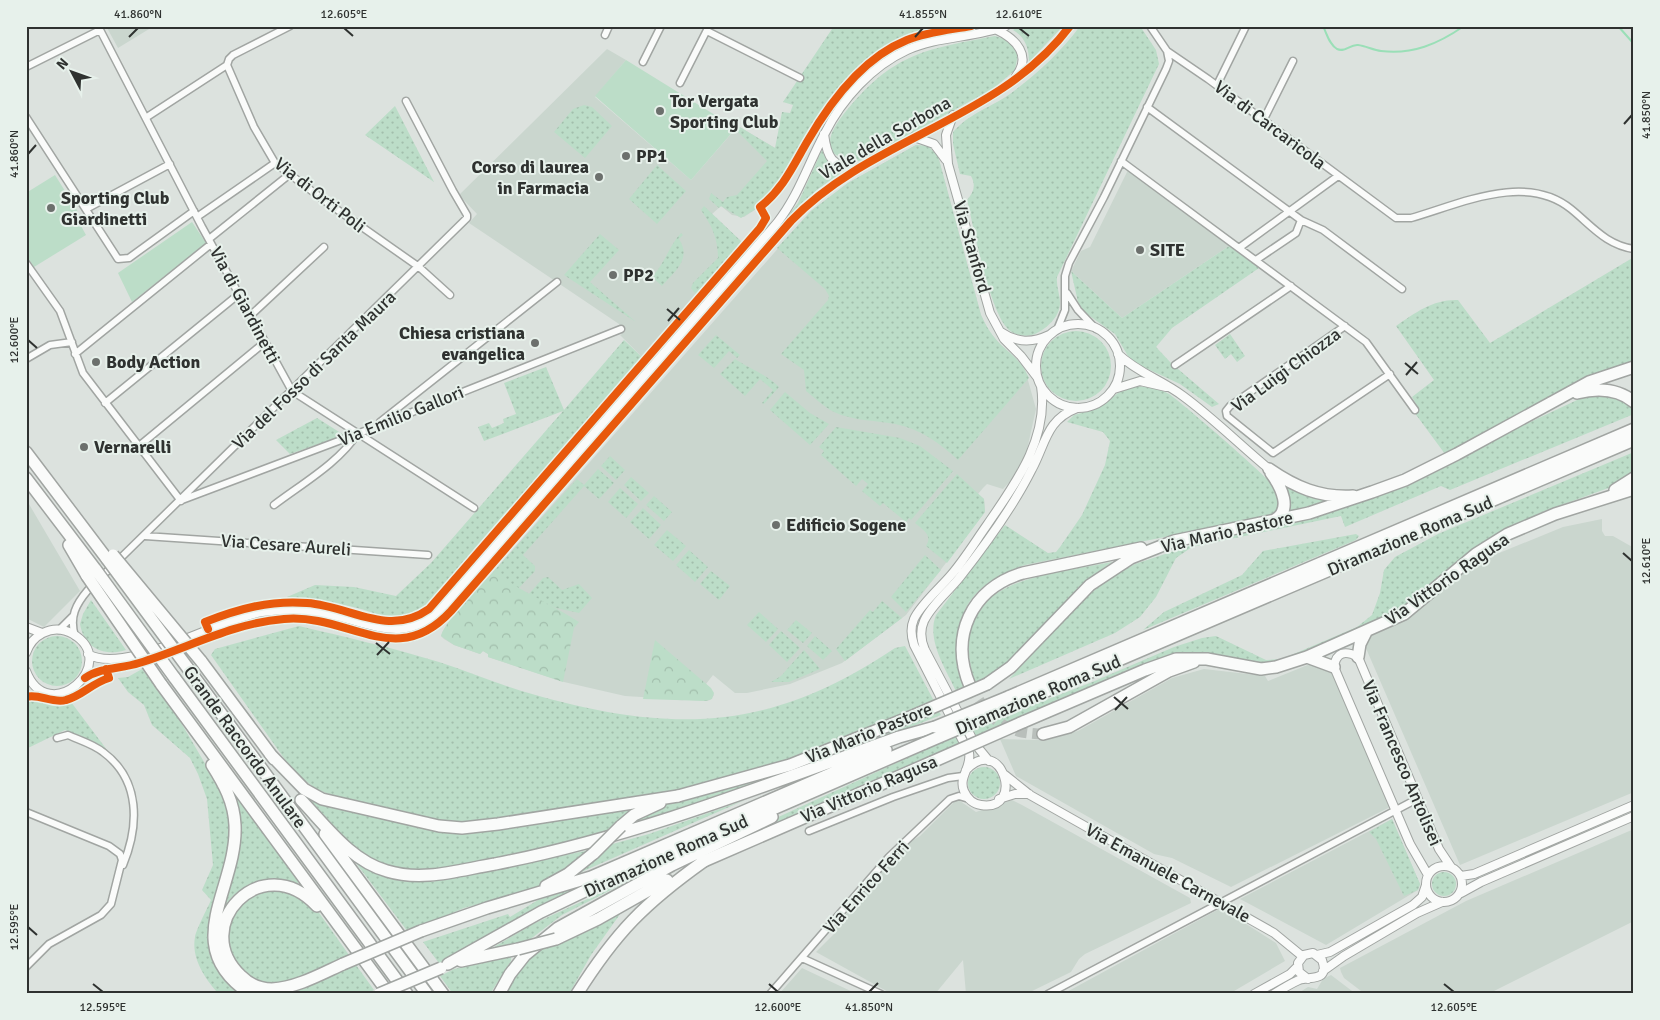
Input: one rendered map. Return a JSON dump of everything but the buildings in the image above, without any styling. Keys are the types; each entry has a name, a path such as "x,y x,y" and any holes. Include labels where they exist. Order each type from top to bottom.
{"highway":[{"name":"Via Mario Pastore","path":"678,796 790,765 987,684 1011,668 1070,604 1103,575 1131,558 1174,541 1319,510 1405,480 1458,454 1597,379 1634,367"},
{"path":"1554,402 1578,393 1598,389 1614,391 1630,400"},
{"name":"Diramazione Roma Sud","path":"444,966 582,892 925,743 1012,701 1634,429"},
{"name":"Diramazione Roma Sud","path":"936,728 1012,701 1634,440"},
{"name":"Grande Raccordo Anulare","path":"26,452 66,505 110,557 187,667 427,994"},
{"path":"1269,469 1296,486 1320,494 1351,496 1372,492"},
{"path":"1264,522 1277,519 1284,505 1281,488 1269,469"},
{"name":"Grande Raccordo Anulare","path":"26,478 52,512 91,573 174,677 407,994"},
{"path":"1591,503 1634,478"},
{"name":"Via Vittorio Ragusa","path":"704,861 1165,662 1184,658 1207,659 1264,669 1307,657 1404,614 1476,554 1501,538 1543,518 1634,489"},
{"path":"970,686 962,664 963,635 971,612 994,587 1023,573 1174,541"},
{"path":"110,557 200,661 270,754 300,800 443,994"},
{"path":"91,573 161,684 389,994"},
{"path":"1358,657 1360,644 1366,632"},
{"path":"1307,657 1334,667"},
{"path":"1043,734 1068,727 1169,671 1207,659"},
{"path":"300,800 348,848 372,865 400,874 431,876 548,853 625,833 899,737 936,728"},
{"path":"487,908 558,889 605,872 936,728"},
{"path":"200,738 207,756 228,795 235,827 230,867 214,922 213,944 223,969 250,994"},
{"path":"270,754 304,788 322,798 350,807 450,827 498,824 678,796"},
{"path":"499,994 515,968 530,950 576,917 678,862 780,814 852,775"},
{"path":"351,942 306,895 287,886 272,884 253,889 237,900 228,914 224,935 228,956 237,972 254,985 270,989 287,986 421,931 552,884 594,853 621,826 648,808 678,796"},
{"path":"379,994 444,966 556,939 598,920 704,861"},
{"path":"577,994 606,950 630,921 660,892 704,861"}],"street":[{"path":"147,117 228,65 229,59 234,54 290,26"},
{"path":"605,35 609,26"},
{"path":"644,62 661,26"},
{"name":"Viale della Sorbona","path":"88,654 101,659 130,657 233,620 276,610 328,614 390,630 408,629 427,621 441,609 777,223 800,187 824,134 862,83 889,60 921,45 997,30 1006,26"},
{"name":"Viale della Sorbona","path":"36,686 50,693 60,694 74,688 84,678 102,670 139,663 237,628 268,620 290,618 311,620 391,639 408,638 430,630 451,610 791,220 816,197 858,168 954,116 1009,83 1042,57 1070,26"},
{"name":"Via di Carcaricola","path":"1150,26 1167,52 1264,119 1396,218 1409,218 1502,193 1537,192 1549,195 1566,205 1608,241 1634,249"},
{"path":"1217,85 1246,26"},
{"path":"26,67 99,28"},
{"name":"Via di Giardinetti","path":"99,28 210,241 292,392 474,508"},
{"path":"680,83 708,29 800,78"},
{"path":"997,30 1012,37 1021,52 1022,67 1009,83"},
{"path":"1057,330 1065,310 1067,292 1065,276 1068,263 1168,65 1167,52"},
{"path":"1264,119 1293,61"},
{"name":"Via di Orti Poli","path":"228,65 254,127 275,163 325,201 419,267 450,295"},
{"name":"Via del Fosso di Santa Maura","path":"59,630 72,618 78,603 88,590 460,227 467,215 452,191 406,101"},
{"path":"1147,107 1301,220 1323,230 1402,290"},
{"name":"Via Stanford","path":"954,116 946,135 948,164 989,310 998,329 1037,377"},
{"path":"27,119 86,209 113,255 120,260 129,258 275,163"},
{"path":"824,134 826,150 833,161 842,166 858,168"},
{"name":"Via Stanford","path":"914,137 936,146 948,164"},
{"path":"1121,161 1369,345 1415,410"},
{"path":"86,209 170,164"},
{"path":"75,354 290,174"},
{"path":"1239,248 1338,176"},
{"path":"1256,260 1296,233 1301,220"},
{"path":"250,316 324,247"},
{"path":"26,263 58,307 82,374 181,500"},
{"path":"375,426 558,282"},
{"path":"1175,365 1291,286"},
{"path":"1067,292 1078,310 1108,339 1118,354 1136,370 1158,379 1172,389 1269,469"},
{"path":"105,403 239,294"},
{"path":"998,329 1013,339 1024,342 1049,335 1075,324 1096,329"},
{"name":"Via Luigi Chiozza","path":"1345,326 1230,406 1226,414 1232,421 1274,453 1390,374"},
{"name":"Via Emilio Gallori","path":"181,500 357,434 621,329"},
{"path":"1030,794 1015,794 986,805 970,800 963,789 965,773 970,758 968,751 914,645 911,628 917,613 961,563 1024,467 1040,422 1043,400 1041,386 1037,377 1038,355 1049,335"},
{"path":"26,359 50,345 72,342"},
{"path":"138,446 265,342"},
{"path":"1114,390 1120,370 1118,354"},
{"path":"999,799 1006,788 1005,775 1002,768 989,761 974,744 925,650 921,638 922,625 929,613 962,574 1016,496 1038,458 1052,425 1062,416 1077,408 1099,402 1114,390 1140,381 1172,389"},
{"path":"1041,386 1058,402 1077,408"},
{"path":"274,505 339,455 357,434"},
{"path":"200,482 209,491"},
{"name":"Via Cesare Aureli","path":"145,536 428,555"},
{"path":"72,618 75,636"},
{"path":"26,628 42,633 59,630 75,636 82,642 88,654 88,667 84,678"},
{"path":"26,628 30,637 30,644"},
{"path":"26,652 30,644 42,633"},
{"path":"1334,667 1337,656 1342,652 1348,652 1358,657"},
{"name":"Via Francesco Antolisei","path":"1358,657 1417,800 1443,857 1451,867"},
{"name":"Via Francesco Antolisei","path":"1334,667 1410,844 1428,876"},
{"path":"26,671 36,686 26,688"},
{"path":"57,738 68,735 102,751 110,758 127,784 133,800 134,824 120,871"},
{"path":"809,831 893,797 965,773 976,762 989,761"},
{"name":"Via Emanuele Carnevale","path":"1005,775 1030,794 1279,936 1302,956"},
{"name":"Via Enrico Ferri","path":"770,994 889,856 942,805 957,796 964,796 970,800"},
{"path":"1048,994 1417,800"},
{"path":"1461,876 1474,874 1634,805"},
{"path":"26,812 113,849 122,857 115,896 107,910 48,944 26,967"},
{"path":"1274,994 1301,980 1317,978 1323,971 1344,956 1417,913 1442,902 1453,900 1461,892 1481,882 1634,816"},
{"path":"1254,994 1290,974 1298,966 1302,956 1308,953 1317,955 1330,952 1413,905 1422,897 1428,876 1438,867 1451,867 1461,876 1463,883 1461,892"},
{"path":"1426,885 1431,897 1442,902"},
{"path":"1317,955 1322,960 1323,971"},
{"path":"802,958 881,994"},
{"path":"1298,966 1301,975 1308,979"}],"shaded area":[{"path":"106,26 154,26 118,48"},
{"path":"607,49 626,60 595,97 691,180 738,126 775,148 785,177 756,209 744,217 732,215 721,206 712,214 744,244 644,359 620,335 622,334 619,324 469,223 477,214 459,195"},
{"path":"916,145 928,146 938,156 981,315 988,330 1024,366 1036,409 1026,454 1014,477 1003,489 987,484 978,494 984,499 985,512 906,615 842,663 790,684 747,693 735,693 713,675 706,684 714,695 710,700 706,701 625,696 564,682 488,657 488,654 483,651 480,654 454,645 444,639 441,636 443,631 457,613 811,211 848,183"},
{"path":"1128,170 1229,246 1122,318 1071,271 1081,251 1090,247"},
{"path":"26,499 80,591 44,627 26,618"},
{"path":"1602,519 1602,531 1605,536 1613,536 1634,548 1634,792 1460,865 1365,646 1369,637 1399,623 1467,569 1487,558 1563,527"},
{"path":"1315,662 1329,667 1390,807 1231,887 1172,858 1154,854 1016,776 1000,739 1040,740 1078,731 1172,678 1204,669 1265,676 1268,681"},
{"path":"956,800 976,812 1012,800 1190,898 1191,903 1085,954 1079,959 1071,972 1026,994 966,994 963,960 935,994 892,994 816,952 834,934 832,931 901,847 920,836"},
{"path":"1392,819 1420,884 1418,890 1326,945 1240,899"},
{"path":"1634,829 1634,921 1488,994 1365,994 1344,978 1340,968 1466,901"},
{"path":"1221,908 1276,943 1285,961 1229,994 1063,994"},
{"path":"802,968 857,994 779,994"},
{"path":"1331,975 1356,994 1297,994 1308,987 1317,989 1323,979"}],"green space":[{"path":"834,26 954,26 910,37 872,59 850,80 823,115 776,189 756,209 741,218 721,206 719,208 709,199 711,193 723,202 727,197 737,195 767,161 737,131 738,126 775,148 782,112 790,113 793,105 783,102"},
{"path":"1020,26 1063,26 1029,62 1026,43 1013,30"},
{"path":"1080,26 1140,26 1156,50 1159,64 1057,277 1060,303 1058,313 1048,326 1039,332 1027,336 1020,335 1007,328 1000,318 988,286 967,200 973,191 974,185 971,176 960,174 953,144 953,132 974,115 1003,99 1029,79 1048,63"},
{"path":"995,36 1008,40 1018,54 1015,70 994,88 864,160 849,163 833,153 830,143 832,133 840,119 877,79 893,67 927,51"},
{"name":"Tor Vergata Sporting Club","path":"626,60 736,128 691,180 595,96"},
{"path":"584,105 592,107 612,126 585,158 554,132 573,109"},
{"path":"395,106 434,182 365,135"},
{"path":"916,145 928,146 938,156 981,315 995,338 1020,363 1029,378 958,460 937,442 913,429 895,424 849,417 830,410 806,391 804,370 781,354 828,300 829,296 825,289 777,248 811,211 848,183"},
{"path":"822,150 836,170 844,172 818,189 779,227 798,203"},
{"path":"657,165 686,191 657,224 629,199"},
{"name":"Sporting Club Giardinetti","path":"55,175 85,223 81,226 86,235 34,267 26,255 26,193"},
{"path":"704,206 744,244 698,297 691,288 693,283 718,258 714,233 701,210"},
{"path":"192,222 206,243 132,302 118,273"},
{"path":"681,233 683,235 679,239 683,246 683,259 677,270 662,286 652,277"},
{"path":"600,234 619,250 590,282 636,322 564,275"},
{"path":"1229,246 1259,268 1172,328 1156,347 1171,363 1219,404 1212,407 1180,384 1137,364 1128,356 1115,334 1084,312 1078,302 1071,271 1122,318"},
{"path":"1634,257 1634,363 1593,374 1445,454 1414,412 1419,409 1412,397 1434,380 1396,326 1418,311 1433,304 1458,300 1490,343"},
{"path":"1076,331 1089,334 1101,341 1108,353 1111,366 1108,379 1101,391 1089,398 1076,401 1063,398 1051,391 1044,379 1041,366 1044,353 1051,341 1063,334"},
{"path":"1230,334 1245,356 1237,362 1231,354 1225,359 1215,345"},
{"path":"716,335 740,355 737,358 729,351 714,368 698,355"},
{"path":"624,340 644,359 425,608 414,614 395,618 349,606 287,597 315,585 354,587 396,596 431,563 563,411 484,441 478,427 489,423 492,428 504,423 503,419 516,414 504,383 546,367 564,410"},
{"path":"735,359 774,382 779,387 764,404 762,403 773,390 760,379 745,396 720,374"},
{"path":"1135,386 1157,389 1169,394 1260,472 1276,489 1278,495 1277,509 1274,515 1025,565 992,580 974,596 962,617 960,643 968,687 956,691 935,644 934,625 936,615 1005,525 1048,553 1056,552 1082,515 1105,465 1110,441 1103,432 1067,422 1074,415 1099,408 1118,393"},
{"path":"785,392 810,413 829,424 810,445 770,410"},
{"path":"1592,393 1612,396 1634,405 1634,414 1450,490 1441,486 1345,527 1341,516 1192,547 1176,558 1156,597 1140,617 1115,633 1009,679 1087,596 1113,576 1135,564 1210,539 1286,521 1494,439"},
{"path":"317,418 344,435 290,454 276,440"},
{"path":"836,427 900,438 920,446 953,471 911,520 909,518 906,522 883,503 880,506 862,491 868,484 862,479 856,486 821,455 824,451 819,447"},
{"path":"1634,452 1634,470 1623,481 1542,512 1495,535 1466,555 1400,611 1381,621 1279,663 1256,665 1193,654 1169,658 1146,665 1039,711 972,737 926,759 714,850 663,875 578,927 552,937 615,899 728,840 977,726 1090,683 1174,647 1202,638 1216,636 1266,660 1282,659 1357,627 1372,615 1380,593 1384,570 1395,557 1438,534"},
{"path":"610,456 625,470 616,480 601,466"},
{"path":"598,469 614,483 599,499 584,486 523,555 535,566 535,571 518,589 493,572 577,479 584,485"},
{"path":"957,474 984,499 985,512 947,563 926,546 928,536 915,523"},
{"path":"631,477 649,493 641,501 624,485"},
{"path":"1283,484 1327,500 1328,502 1286,512"},
{"path":"620,488 638,504 626,518 608,502"},
{"path":"654,496 672,512 664,521 646,505"},
{"path":"643,508 661,525 649,539 630,522"},
{"path":"667,530 686,546 673,561 654,545"},
{"path":"1356,534 1359,536 1356,540 1143,630 1164,612 1242,575 1263,551"},
{"path":"689,550 708,567 695,582 676,565"},
{"path":"925,555 941,570 906,612 891,597"},
{"path":"1112,562 1084,582 1003,667 975,683 969,649 972,622 985,603 1004,589 1028,579"},
{"path":"711,571 730,586 719,600 700,584"},
{"path":"493,572 579,622 574,628 563,682 488,657 488,654 483,651 480,654 454,645 441,636 456,612"},
{"path":"548,577 562,590 579,584 592,598 579,613 556,608 528,595 543,578"},
{"path":"91,600 126,650 118,652 103,651 96,649 86,639 80,624"},
{"path":"882,601 902,618 845,661 836,649 870,610 873,612"},
{"path":"759,612 778,629 766,642 747,625"},
{"path":"796,620 812,633 803,643 787,630"},
{"path":"299,626 422,657 532,694 583,707 631,716 676,719 720,718 763,710 806,696 850,676 895,648 905,646 935,703 806,754 691,788 495,822 449,823 337,797 316,789 293,771 211,655 215,649"},
{"path":"781,631 800,648 787,662 769,645"},
{"path":"57,636 66,638 77,647 82,661 80,670 71,681 57,686 48,684 37,675 32,661 34,652 43,641"},
{"path":"815,636 832,651 823,660 807,646"},
{"path":"655,640 711,688 714,693 712,699 706,701 643,699"},
{"path":"804,650 820,669 789,682 771,682 781,676"},
{"path":"142,669 173,709 224,796 230,825 230,847 211,915 207,938 211,958 216,968 237,994 219,994 204,975 197,960 194,945 195,937 211,900 202,890 213,865 207,799 190,758 152,725 144,705 128,692 118,678 128,677"},
{"path":"35,697 50,702 71,702 107,750 65,730 26,749 26,699"},
{"path":"938,710 941,715 838,756 626,827 640,816 658,807 800,766 860,744"},
{"path":"984,767 990,768 995,772 999,777 999,789 995,794 990,798 984,799 978,798 973,794 969,789 968,783 969,777 973,772 978,768"},
{"path":"237,796 298,879 298,885 278,880 257,882 248,885 231,897 225,906 222,904 235,798"},
{"path":"313,798 460,833 632,808 636,810 609,831 543,850 439,870 412,872 384,866 356,850 312,802"},
{"path":"745,800 579,873 609,845 649,834"},
{"path":"1392,819 1420,884 1418,890 1404,896 1376,839 1369,832"},
{"path":"590,850 584,857 542,885 527,891 464,908 408,932 356,863 386,877 431,882"},
{"path":"646,872 562,915 524,944 489,950 533,924"},
{"path":"1444,872 1449,873 1455,879 1455,889 1449,895 1444,896 1439,895 1433,889 1432,884 1433,879 1439,873"},
{"path":"584,885 551,901 439,963 423,942 508,914 510,917 538,900"},
{"path":"282,887 312,903 349,955 290,981 280,984 261,984 252,980 237,965 228,947 226,928 231,916 243,898"},
{"path":"623,910 591,955 569,994 503,994 533,951 569,939"},
{"path":"511,957 511,961 490,994 453,994 440,976 454,969"},
{"path":"356,965 374,990 367,994 272,994 294,989"}],"waterway":[{"path":"1323,26 1330,42 1337,49 1343,50 1358,45 1392,52 1424,47 1464,26"},
{"path":"1618,26 1634,44"}],"tunnel":[{"path":"970,686 984,708 999,722 1018,731 1043,734"}],"cycle path":[{"path":"208,629 205,622 242,609 267,604 293,602 323,605 384,621 399,621 414,617 429,609 760,228 766,218 760,207 781,185 816,127 849,83 876,58 907,40 930,33 971,26"},
{"path":"85,678 91,674 139,663 211,637 265,621 308,619 371,635 391,638 411,637 431,628 451,611 791,221 823,193 858,169 972,107 1008,84 1041,58 1070,26"},
{"path":"26,697 36,696 61,701 72,698 109,678 106,669"}],"place":[{"name":"Tor Vergata Sporting Club","path":"660,111"},
{"name":"PP1","path":"626,156"},
{"name":"Corso di laurea in Farmacia","path":"599,177"},
{"name":"Sporting Club Giardinetti","path":"51,208"},
{"name":"SITE","path":"1140,250"},
{"name":"PP2","path":"613,275"},
{"name":"Chiesa cristiana evangelica","path":"535,343"},
{"name":"Body Action","path":"96,362"},
{"name":"Vernarelli","path":"84,447"},
{"name":"Edificio Sogene","path":"776,525"}]}
